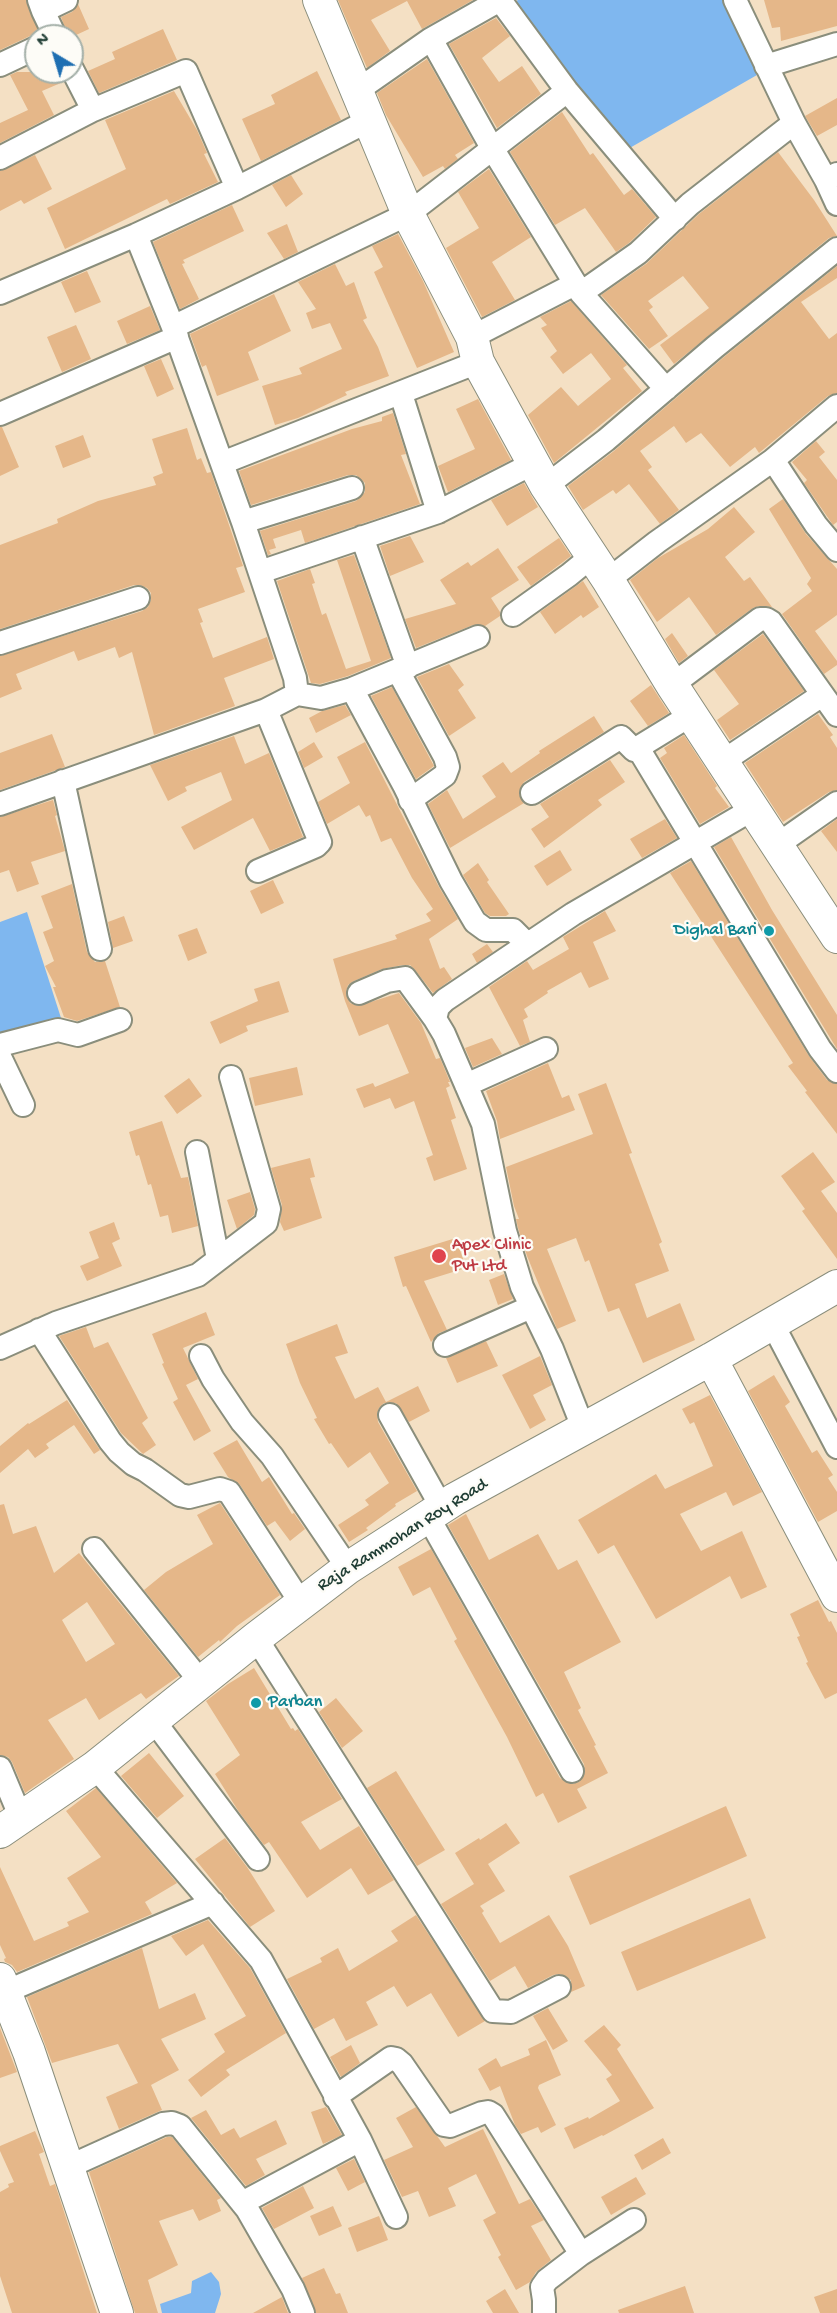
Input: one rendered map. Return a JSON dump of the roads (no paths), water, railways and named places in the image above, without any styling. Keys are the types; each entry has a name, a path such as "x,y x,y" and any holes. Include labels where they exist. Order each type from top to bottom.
{"street":[{"path":"49,24 41,6 66,0"},
{"path":"319,0 408,214 540,475 672,686 835,929"},
{"path":"358,90 431,39 500,0 567,91 675,219"},
{"path":"735,0 794,123 832,177 837,204"},
{"path":"431,39 492,148 578,289 666,389"},
{"path":"766,66 837,44"},
{"path":"0,65 24,54"},
{"path":"0,158 93,110 186,71 237,188"},
{"path":"80,84 93,110"},
{"path":"0,414 175,332 408,214 567,91"},
{"path":"0,293 136,235 237,188 368,121"},
{"path":"222,464 401,394 578,289 638,253 738,165 794,123"},
{"path":"136,235 175,332 243,522 295,678 297,694"},
{"path":"260,572 540,475 606,440 837,249"},
{"path":"401,394 438,512"},
{"path":"513,615 569,575 600,568 657,542 773,460 837,406"},
{"path":"773,460 816,525 837,550"},
{"path":"243,522 352,488"},
{"path":"362,537 403,669 448,767 445,775 410,800"},
{"path":"0,643 138,598"},
{"path":"672,686 760,619 766,619 771,621 837,715"},
{"path":"0,804 266,710 297,694 321,698 352,689 478,637"},
{"path":"352,689 451,881 475,922 486,930 513,930 527,944"},
{"path":"722,762 822,695"},
{"path":"258,871 316,846 320,842 266,710"},
{"path":"532,792 621,737 634,750 691,715"},
{"path":"638,748 820,1049 837,1071"},
{"path":"63,781 100,950"},
{"path":"777,845 837,803"},
{"path":"435,1019 438,1007 445,1000 527,944 573,914 753,809"},
{"path":"359,993 387,981 405,978 435,1019 483,1124 505,1231 522,1287 552,1349 584,1430"},
{"path":"0,1046 58,1030 78,1035 120,1020"},
{"path":"466,1085 546,1049"},
{"path":"0,1056 23,1105"},
{"path":"0,1348 39,1330 198,1275 266,1223 269,1209 231,1077"},
{"path":"197,1152 218,1259"},
{"name":"Raja Rammohan Roy Road","path":"11,1825 95,1767 256,1638 348,1568 435,1512 711,1359 837,1286"},
{"path":"445,1345 531,1307"},
{"path":"772,1323 837,1447"},
{"path":"39,1330 119,1452 180,1495 189,1497 220,1489 229,1492 301,1603"},
{"path":"201,1356 213,1379 242,1422 278,1464 348,1568"},
{"path":"711,1359 837,1596"},
{"path":"390,1415 435,1512 572,1772"},
{"path":"94,1549 201,1682"},
{"path":"256,1638 493,2011 511,2012 559,1987"},
{"path":"154,1720 258,1858"},
{"path":"95,1767 261,1960 360,2140 396,2217"},
{"path":"0,1768 11,1825"},
{"path":"117,2313 29,2052 2,1985 213,1903"},
{"path":"335,2097 391,2058 402,2064 444,2125 450,2126 482,2113 488,2112 493,2115 581,2254"},
{"path":"68,2167 163,2124 172,2123 180,2127 242,2203 293,2289 303,2313"},
{"path":"242,2203 360,2140"},
{"path":"544,2313 542,2287 547,2280 581,2254 634,2220"}],"water":[{"path":"518,0 722,0 757,75 614,157 513,3"},
{"path":"27,912 61,1018 15,1044 0,1037 0,922"},
{"path":"211,2272 219,2282 221,2294 215,2313 162,2313 160,2304 191,2293 192,2281"}],"place":[{"name":"Dighal Bari","path":"769,931"},
{"name":"Apex Clinic Pvt Ltd","path":"439,1256"},
{"name":"Parban","path":"256,1703"}]}
